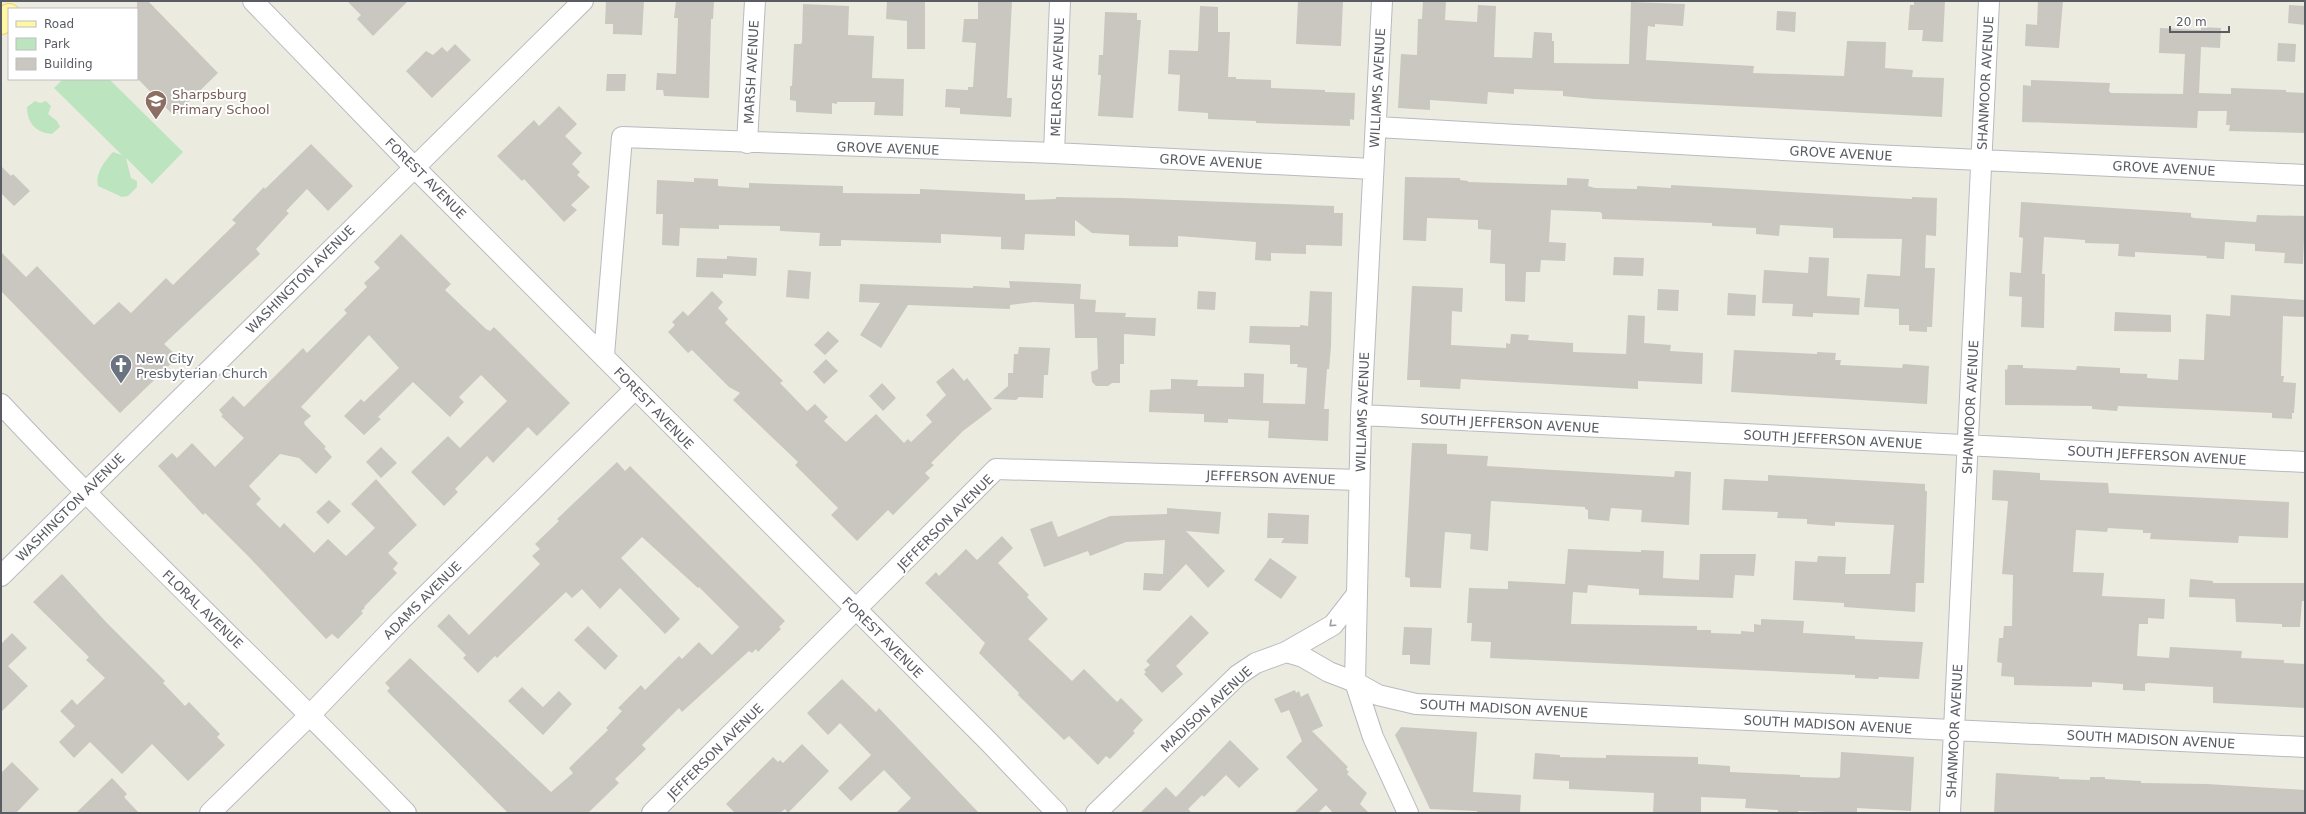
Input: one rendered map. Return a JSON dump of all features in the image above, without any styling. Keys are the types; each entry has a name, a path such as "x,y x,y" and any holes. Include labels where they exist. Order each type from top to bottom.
{"street":[{"name":"FOREST AVENUE","path":"253,1 414,167 604,355 635,389 856,611 990,742 1057,813"},
{"name":"WASHINGTON AVENUE","path":"1,576 84,492 583,1"},
{"name":"MARSH AVENUE","path":"747,143 755,1"},
{"name":"MELROSE AVENUE","path":"1054,154 1060,1"},
{"name":"WILLIAMS AVENUE","path":"1382,1 1359,480 1355,682 1373,737 1408,813"},
{"name":"SHANMOOR AVENUE","path":"1950,813 1989,1"},
{"name":"GROVE AVENUE","path":"1377,128 1982,160 2305,175"},
{"name":"GROVE AVENUE","path":"604,355 622,137 1054,154 1373,169"},
{"name":"ADAMS AVENUE","path":"210,813 311,714 401,620 635,389"},
{"name":"FLORAL AVENUE","path":"1,404 84,492 311,714 406,813"},
{"name":"SOUTH JEFFERSON AVENUE","path":"1362,415 2305,462"},
{"name":"JEFFERSON AVENUE","path":"652,813 996,470 1359,480"},
{"name":"MADISON AVENUE","path":"1096,813 1238,675 1256,663 1286,652 1333,625 1357,594"},
{"path":"1286,652 1303,657 1329,672 1355,682"},
{"name":"SOUTH MADISON AVENUE","path":"1355,682 1378,695 1416,704 2305,747"}],"green space":[{"path":"62,80 110,80 183,152 152,184 126,158 131,178 137,181 137,187 128,196 122,197 98,186 97,181 99,172 106,160 113,152 122,155 54,88"},
{"path":"35,101 40,103 46,101 51,106 48,114 57,121 60,127 52,134 37,130 31,123 27,113 27,107"}],"building":[{"path":"137,1 148,1 218,73 174,116 138,79"},
{"path":"347,1 408,1 373,36 357,19 361,15"},
{"path":"606,1 644,1 642,35 613,34 613,24 605,24"},
{"path":"676,1 714,1 713,19 711,19 709,98 664,96 663,90 656,90 657,73 676,74 678,18 674,18"},
{"path":"887,1 925,1 925,49 907,49 907,21 886,19"},
{"path":"978,1 1012,1 1007,98 1012,98 1011,117 960,114 960,108 945,107 946,89 968,90 968,87 973,87 976,43 962,42 964,19 978,19"},
{"path":"1298,1 1343,1 1341,46 1296,44"},
{"path":"1423,1 1446,1 1445,20 1477,22 1478,5 1496,6 1494,57 1532,58 1534,32 1552,33 1552,41 1554,41 1554,63 1629,64 1631,2 1685,4 1683,26 1655,24 1655,27 1648,26 1646,60 1754,66 1753,73 1844,76 1847,41 1886,42 1885,68 1913,70 1912,77 1944,78 1942,117 1594,99 1563,96 1563,91 1514,89 1514,94 1488,92 1487,104 1430,100 1430,110 1398,108 1401,54 1417,55 1418,19 1422,19"},
{"path":"1914,1 1945,1 1943,42 1922,41 1923,30 1908,30 1910,5 1914,5"},
{"path":"2038,1 2063,1 2059,48 2025,46 2026,24 2037,25"},
{"path":"803,4 849,6 848,35 874,36 872,78 904,79 903,116 874,115 875,102 832,103 832,114 796,112 796,101 790,100 790,86 792,86 794,44 801,44 802,42"},
{"path":"2289,5 2305,6 2305,25 2288,23"},
{"path":"1200,6 1218,7 1218,32 1230,32 1228,77 1236,77 1236,79 1271,80 1271,88 1325,90 1325,92 1355,93 1354,120 1350,119 1350,126 1256,123 1256,121 1208,119 1208,113 1178,111 1180,75 1168,74 1169,50 1198,51"},
{"path":"1777,11 1796,12 1795,32 1776,30"},
{"path":"1105,12 1137,13 1137,20 1141,20 1133,118 1098,116 1101,75 1098,75 1099,55 1103,55"},
{"path":"2201,27 2221,28 2220,48 2201,47 2199,93 2231,94 2231,88 2286,90 2286,92 2305,93 2305,133 2229,131 2230,125 2226,125 2227,111 2198,111 2197,128 2022,122 2023,85 2031,86 2031,80 2110,83 2109,91 2111,93 2183,94 2185,54 2159,53 2160,28 2201,30"},
{"path":"2278,43 2296,44 2295,62 2277,61"},
{"path":"455,44 471,60 432,98 406,71 426,51 433,55 442,47 447,52"},
{"path":"607,74 626,74 625,91 606,91"},
{"path":"559,106 577,124 565,136 582,153 572,164 580,172 577,175 590,187 571,205 577,210 564,222 524,179 522,181 497,156 534,120 539,126"},
{"path":"311,144 353,186 328,211 307,189 286,211 289,213 256,249 260,254 164,344 178,357 120,413 1,291 1,252 26,277 37,266 94,325 119,302 131,313 166,278 173,285 236,223 232,220 264,187 265,189"},
{"path":"1,166 11,176 13,174 30,191 14,206 1,193"},
{"path":"1405,177 1460,178 1460,180 1468,182 1567,185 1567,178 1589,179 1588,186 1595,188 1637,189 1637,186 1671,188 1671,185 1912,199 1912,197 1937,198 1936,236 1926,235 1925,268 1935,268 1932,327 1927,327 1927,332 1909,331 1909,325 1899,325 1899,309 1864,307 1867,274 1900,276 1902,239 1833,238 1833,228 1780,225 1779,236 1756,234 1756,228 1712,226 1712,223 1602,219 1602,214 1600,212 1551,210 1549,242 1566,243 1565,261 1541,260 1540,272 1526,272 1525,302 1505,301 1505,264 1490,263 1491,230 1478,229 1478,220 1427,218 1426,241 1403,240"},
{"path":"694,178 718,179 718,186 749,188 749,183 843,186 843,193 920,194 920,189 1025,194 1025,200 1056,199 1056,197 1123,198 1334,206 1334,213 1343,213 1342,246 1306,245 1306,254 1271,253 1271,261 1255,260 1256,242 1178,236 1178,247 1129,246 1129,235 1092,233 1075,220 1075,236 1025,234 1024,250 1001,249 1001,237 941,234 941,243 841,240 841,246 819,246 820,233 780,231 780,226 719,225 719,229 680,228 679,246 662,245 663,214 656,214 657,180 694,182"},
{"path":"2021,202 2191,213 2191,217 2194,218 2256,222 2257,215 2305,216 2303,264 2284,263 2285,253 2255,251 2255,244 2225,242 2224,259 2206,258 2207,256 2135,252 2135,257 2118,256 2119,244 2085,243 2085,240 2044,237 2042,274 2045,274 2044,328 2021,327 2022,297 2009,296 2010,272 2021,273 2023,238 2019,237"},
{"path":"401,234 451,284 445,290 486,329 490,331 494,327 570,403 537,436 528,427 493,463 487,456 455,489 458,492 444,506 411,472 448,436 460,448 507,401 481,375 459,397 464,402 450,417 413,382 378,417 381,419 364,435 344,416 361,399 364,402 399,368 369,335 301,407 311,416 304,422 305,425 326,447 324,448 332,457 316,474 299,458 280,454 249,486 261,499 256,504 280,528 284,523 314,553 328,539 346,556 375,528 351,504 376,479 417,525 388,553 398,563 393,569 397,573 364,607 365,608 361,611 363,613 338,639 332,634 326,639 250,558 205,513 203,515 158,466 172,453 177,458 192,443 215,467 244,438 221,416 223,415 219,410 233,396 244,407 303,348 307,353 347,313 344,310 367,287 364,283 380,268 374,262"},
{"path":"727,256 757,258 756,276 723,274 723,278 696,277 697,258 727,259"},
{"path":"1614,257 1644,258 1643,276 1613,275"},
{"path":"1809,257 1829,258 1827,296 1860,298 1859,315 1813,313 1813,317 1792,316 1793,304 1762,303 1764,270 1808,273"},
{"path":"788,270 811,272 809,299 786,297"},
{"path":"1009,281 1081,284 1080,299 1096,300 1095,312 1126,313 1125,317 1156,318 1155,336 1124,334 1124,364 1120,364 1120,383 1112,383 1108,386 1096,386 1092,382 1091,372 1098,369 1097,338 1075,338 1074,304 1034,302 1010,305 1010,309 908,305 881,348 860,335 880,303 859,302 860,284 1010,288"},
{"path":"1412,286 1463,288 1462,312 1452,311 1451,345 1506,348 1506,343 1510,344 1511,334 1529,335 1528,340 1573,343 1573,352 1626,354 1628,315 1645,316 1644,343 1671,345 1670,351 1703,353 1702,384 1638,381 1638,389 1461,379 1460,389 1420,387 1420,380 1407,380"},
{"path":"1658,289 1679,290 1678,311 1657,310"},
{"path":"712,291 723,302 718,308 728,319 725,323 783,381 780,383 807,411 815,404 828,417 824,421 846,442 876,414 904,443 908,439 911,442 932,422 926,415 946,395 936,382 953,368 964,381 967,378 992,409 963,431 931,463 934,465 925,473 930,478 893,515 888,510 857,541 831,515 838,508 795,465 798,462 733,400 740,393 729,387 692,350 688,353 668,332 675,325 672,322 683,311 688,316"},
{"path":"1198,291 1216,292 1215,310 1197,309"},
{"path":"1310,291 1332,292 1331,346 1329,369 1327,369 1324,409 1329,409 1328,441 1268,438 1269,421 1228,419 1228,423 1204,422 1204,414 1149,412 1150,390 1171,389 1171,379 1198,380 1197,386 1244,387 1244,373 1264,374 1263,403 1305,404 1307,368 1297,367 1298,364 1290,364 1290,345 1249,343 1250,326 1308,326"},
{"path":"1728,293 1756,295 1755,316 1727,315"},
{"path":"2231,295 2305,300 2305,317 2283,316 2281,376 2284,376 2283,382 2296,383 2294,413 2292,413 2292,419 2272,418 2272,413 2118,406 2117,411 2092,409 2092,406 2005,405 2005,369 2007,370 2008,365 2023,365 2023,368 2076,370 2077,366 2120,368 2120,373 2147,374 2147,378 2178,380 2179,359 2204,360 2206,314 2230,316"},
{"path":"2115,312 2171,315 2171,332 2114,331"},
{"path":"828,331 839,341 825,355 814,345"},
{"path":"1019,347 1050,348 1048,375 1044,375 1043,398 1019,397 1016,400 993,399 1008,386 1008,373 1013,373 1014,354 1018,354"},
{"path":"1734,350 1817,354 1817,352 1836,353 1835,360 1841,360 1840,365 1902,368 1903,364 1929,366 1927,404 1731,392"},
{"path":"826,359 838,371 824,384 813,372"},
{"path":"882,383 896,398 883,411 869,396"},
{"path":"1412,443 1447,444 1447,454 1488,456 1487,466 1674,477 1675,471 1691,472 1689,525 1641,522 1642,510 1611,508 1609,521 1588,519 1588,510 1585,509 1585,507 1491,501 1488,551 1470,549 1471,534 1445,532 1441,588 1410,587 1410,578 1405,577"},
{"path":"381,447 397,463 381,478 366,462"},
{"path":"617,462 625,471 630,466 785,621 779,627 781,629 758,652 756,649 752,653 749,651 682,712 679,708 642,745 646,749 615,779 619,783 588,813 508,813 387,691 390,688 385,683 410,658 551,792 573,773 569,768 608,730 606,728 622,711 618,708 641,685 645,690 679,656 682,659 699,642 712,655 739,627 699,587 698,588 642,537 621,558 680,619 665,634 620,588 600,609 582,589 572,598 566,592 497,658 495,656 478,673 463,658 466,655 437,626 449,614 469,635 540,564 532,556 540,549 535,544 559,521 557,519"},
{"path":"1993,470 2040,473 2040,480 2108,483 2109,493 2289,502 2288,538 2239,536 2238,543 2150,539 2151,533 2143,533 2143,530 2108,528 2107,532 2076,530 2073,572 2104,573 2102,596 2165,599 2164,619 2148,618 2148,624 2139,624 2137,656 2169,658 2170,647 2242,651 2241,658 2284,660 2284,663 2305,664 2305,708 2213,703 2213,687 2148,683 2145,684 2145,691 2123,690 2123,684 2092,682 2092,687 2014,685 2014,677 2001,676 2002,663 1997,662 1999,638 2003,638 2004,626 2012,626 2013,575 2002,574 2008,501 1992,500"},
{"path":"1768,475 1925,484 1925,491 1927,491 1924,583 1916,583 1915,612 1844,607 1844,603 1793,600 1795,561 1817,562 1818,556 1846,557 1845,574 1890,574 1894,525 1835,522 1835,526 1807,524 1807,519 1777,518 1778,512 1722,510 1724,479 1768,481"},
{"path":"329,500 341,511 328,524 316,512"},
{"path":"1167,508 1221,512 1219,534 1186,531 1225,571 1208,588 1186,564 1160,591 1143,590 1144,573 1163,574 1165,540 1126,542 1090,556 1088,551 1044,567 1030,529 1052,521 1058,537 1110,516 1167,514"},
{"path":"1268,513 1309,515 1308,544 1281,543 1284,538 1267,538"},
{"path":"1002,536 1013,548 998,563 1029,595 1027,597 1048,619 1028,639 1072,681 1084,669 1117,702 1121,698 1143,720 1133,731 1135,733 1110,759 1106,756 1098,765 1069,736 1064,740 1018,695 1019,693 979,653 985,643 925,583 936,572 939,576 966,549 977,560"},
{"path":"1568,549 1641,552 1641,550 1664,551 1663,578 1699,580 1700,554 1756,554 1754,576 1735,575 1733,598 1639,595 1639,589 1588,585 1587,593 1573,592 1571,624 1697,626 1697,630 1711,630 1711,633 1741,634 1741,631 1754,632 1754,624 1761,625 1761,619 1804,621 1803,633 1855,636 1855,639 1923,642 1919,679 1879,677 1878,679 1855,678 1855,675 1490,658 1491,642 1471,641 1472,623 1467,623 1469,588 1508,589 1508,581 1565,584"},
{"path":"1270,558 1297,577 1281,599 1254,580"},
{"path":"62,574 106,622 165,681 163,683 185,706 189,702 220,734 217,737 225,745 188,781 152,744 122,774 90,742 74,758 59,742 75,726 60,711 72,699 77,705 105,678 86,660 89,657 33,602"},
{"path":"2190,579 2213,581 2213,583 2305,583 2305,601 2302,601 2300,627 2282,627 2282,624 2236,622 2235,599 2189,597"},
{"path":"1191,615 1209,633 1176,666 1183,674 1162,693 1144,674 1146,672 1144,670 1150,665 1146,661"},
{"path":"588,626 618,656 605,670 574,640"},
{"path":"1404,627 1432,628 1430,665 1410,664 1410,655 1402,655"},
{"path":"12,633 27,648 8,666 28,686 1,712 1,644"},
{"path":"842,679 876,712 879,708 979,813 896,813 911,798 884,770 851,801 838,788 871,755 840,723 828,735 807,713"},
{"path":"522,687 543,707 559,691 572,704 543,735 508,701"},
{"path":"1295,690 1296,693 1299,691 1301,697 1308,693 1323,726 1312,731 1348,767 1346,769 1349,772 1347,774 1367,793 1360,804 1369,813 1333,813 1326,805 1318,813 1294,813 1318,790 1286,757 1302,741 1289,710 1281,713 1274,699"},
{"path":"1401,727 1477,732 1473,792 1521,795 1520,813 1477,813 1477,811 1430,809 1395,735"},
{"path":"1230,740 1259,769 1239,788 1226,775 1204,797 1202,795 1188,809 1192,813 1140,813 1166,787 1176,797"},
{"path":"802,744 829,771 788,813 785,809 780,813 735,813 726,804 773,757 778,762 780,760 783,763"},
{"path":"1841,752 1914,757 1911,811 1857,808 1857,813 1798,811 1798,813 1778,813 1778,810 1745,808 1746,799 1701,797 1701,813 1653,813 1654,793 1569,789 1569,781 1533,779 1535,753 1560,755 1560,757 1606,758 1606,755 1698,757 1698,764 1730,766 1730,772 1837,778 1840,777"},
{"path":"12,762 39,789 16,813 1,813 1,773"},
{"path":"1996,773 2059,777 2059,779 2090,780 2090,777 2105,777 2105,779 2141,781 2141,783 2207,784 2305,790 2305,813 1994,813"},
{"path":"112,778 127,794 124,797 139,813 76,813"}],"place":[{"name":"Sharpsburg Primary School","path":"156,120"},
{"name":"New City Presbyterian Church","path":"121,384"}]}
